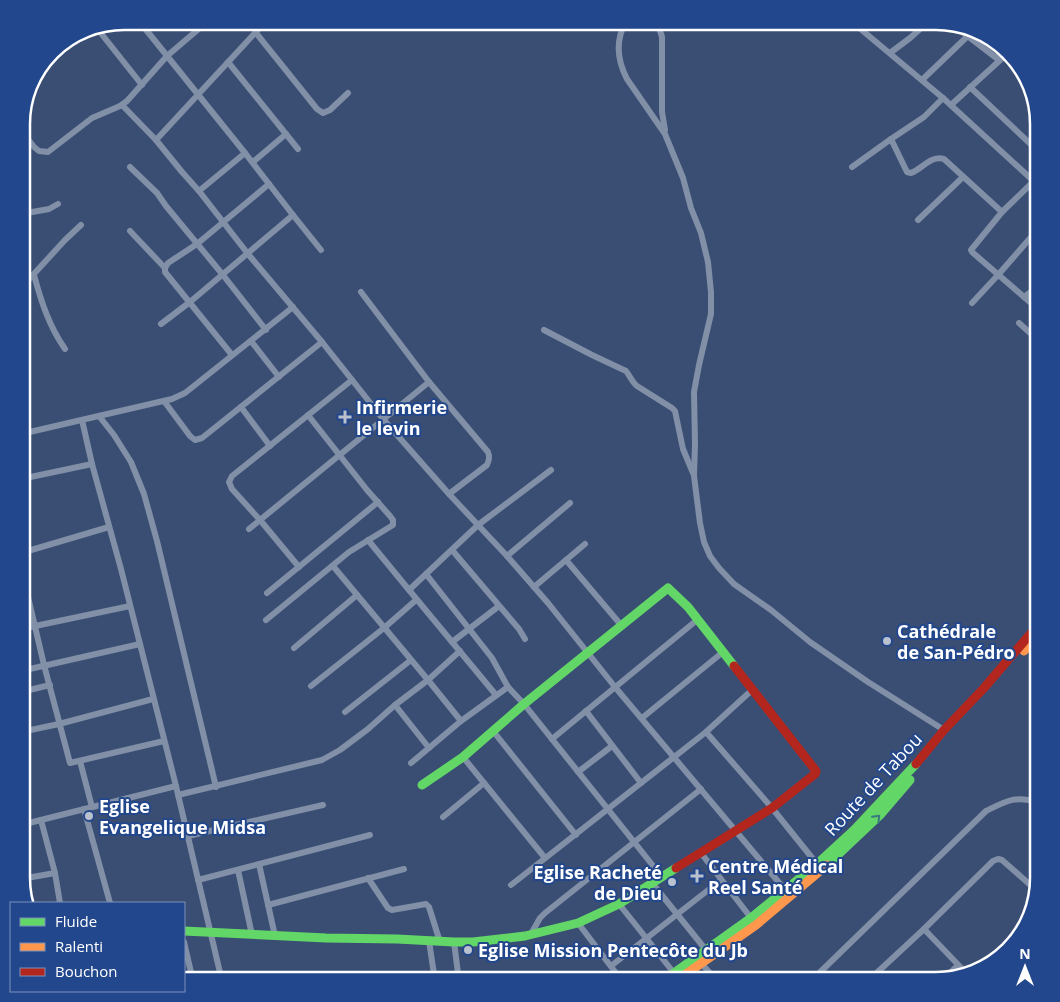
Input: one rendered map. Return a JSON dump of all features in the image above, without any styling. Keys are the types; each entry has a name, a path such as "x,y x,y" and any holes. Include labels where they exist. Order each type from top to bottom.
{"street":[{"path":"146,30 253,162 321,250"},
{"path":"30,141 39,151 48,152 92,118 122,105 167,56 197,30"},
{"path":"156,140 258,30"},
{"path":"622,30 618,46 622,70 665,134 683,178 691,208 701,233 708,262 711,314 694,392 694,476 700,522 704,542 710,556 734,584 771,610 810,642 868,682 944,730"},
{"path":"660,30 662,37 662,112 665,134"},
{"path":"863,30 944,98 1030,178"},
{"path":"890,53 920,30"},
{"path":"101,33 142,85"},
{"path":"256,33 317,109 323,113 330,110 348,93"},
{"path":"922,80 967,35"},
{"path":"969,36 999,60"},
{"path":"951,105 1002,58"},
{"path":"228,62 298,149"},
{"path":"970,87 1030,143"},
{"path":"852,166 924,117 944,98"},
{"path":"122,105 156,140 199,191 383,419 534,587 786,891"},
{"path":"253,162 286,134"},
{"path":"891,139 908,172 915,172 931,161 940,158 944,159 1002,212"},
{"path":"199,191 245,153"},
{"path":"130,167 151,186 266,330"},
{"path":"918,220 963,177"},
{"path":"165,268 168,263 197,244 269,184"},
{"path":"1030,189 1002,212 971,250 1030,303"},
{"path":"30,213 49,209 58,204"},
{"path":"161,324 190,302 293,215"},
{"path":"30,279 81,225"},
{"path":"130,231 165,268 165,272 232,356"},
{"path":"972,303 1030,238"},
{"path":"34,275 51,326 65,349"},
{"path":"361,292 429,382 488,452 489,459 487,465 449,494"},
{"path":"1024,298 1030,293"},
{"path":"30,432 172,399 185,393 294,307"},
{"path":"1019,323 1030,333"},
{"path":"544,330 592,356 626,371 637,386 672,408 675,411 683,449 694,476"},
{"path":"251,341 279,377"},
{"path":"164,401 190,436 195,440 202,438 322,342"},
{"path":"299,567 232,489 229,482 232,476 352,380"},
{"path":"249,529 429,382"},
{"path":"241,407 270,446"},
{"path":"266,620 349,552 393,524 393,520 308,415"},
{"path":"99,416 131,462 144,494 216,787"},
{"path":"82,420 176,786 220,972"},
{"path":"30,477 92,464"},
{"path":"409,590 478,525 551,470"},
{"path":"267,593 378,502"},
{"path":"507,556 570,503"},
{"path":"30,550 109,527"},
{"path":"368,540 496,695"},
{"path":"534,587 585,544"},
{"path":"452,550 525,639"},
{"path":"566,560 621,625"},
{"path":"333,566 461,721"},
{"path":"426,574 492,658 508,686 662,877"},
{"path":"185,931 440,942 473,942 525,936 578,922 619,904 772,808 815,774 816,771 688,607 668,588 524,704 463,757 422,785"},
{"path":"294,648 357,595"},
{"path":"311,686 416,600"},
{"path":"30,606 70,763 164,741"},
{"path":"30,627 130,606"},
{"path":"452,642 499,606"},
{"path":"552,739 697,620"},
{"name":"Route de Tabou","path":"699,961 706,950 786,891 854,830 909,772 1030,634"},
{"path":"30,669 140,644"},
{"name":"Route de Tabou","path":"682,972 756,925 861,834 880,815 951,731 1030,645"},
{"path":"178,795 322,760 340,750 368,729 460,651"},
{"path":"642,718 723,652"},
{"path":"345,712 411,660"},
{"path":"30,690 50,685"},
{"path":"411,763 461,721 508,686"},
{"path":"511,886 706,732 752,690"},
{"path":"30,730 153,699"},
{"path":"395,705 429,748"},
{"path":"586,711 641,783"},
{"path":"493,731 576,835"},
{"path":"706,732 772,808 817,864"},
{"path":"578,772 612,746"},
{"path":"463,757 545,858"},
{"path":"80,761 92,807"},
{"path":"443,817 484,783"},
{"path":"30,823 176,786"},
{"path":"531,934 545,913 701,789"},
{"path":"819,972 986,811 1006,801 1019,798 1030,800"},
{"path":"188,836 323,805"},
{"path":"84,809 110,902"},
{"path":"41,820 55,873 60,902"},
{"path":"198,880 370,835"},
{"path":"701,853 751,918"},
{"path":"877,972 994,861 1002,860 1029,884"},
{"path":"259,864 275,936"},
{"path":"268,905 404,869"},
{"path":"238,870 252,935"},
{"path":"30,877 55,873"},
{"path":"368,878 388,908 392,910 426,904 429,907 440,942"},
{"path":"611,966 720,880"},
{"path":"652,883 706,950"},
{"path":"619,904 671,972"},
{"path":"578,922 615,972"},
{"path":"924,929 962,968"},
{"path":"429,941 434,972"},
{"path":"454,942 458,972"},
{"path":"185,946 191,972"},
{"path":"699,961 709,972"},
{"path":"952,970 958,965"}],"traffic: fast":[{"path":"422,785 463,757 524,704 668,588 688,607 734,666"},
{"path":"676,972 751,918 817,864 854,830 916,764"},
{"path":"827,865 880,815 910,780"},
{"path":"185,931 454,942 473,942 525,936 578,923 619,904 676,868"}],"traffic: slow":[{"path":"1024,651 1030,645"},
{"path":"689,972 756,925 827,865"}],"traffic: jam":[{"path":"916,764 1030,634"},
{"path":"676,868 772,808 815,774 816,771 734,666"}],"place":[{"name":"Infirmerie le levin","path":"345,417"},
{"name":"Cathédrale de San-Pédro","path":"887,641"},
{"name":"Eglise Evangelique Midsa","path":"89,816"},
{"name":"Centre Médical Reel Santé","path":"697,876"},
{"name":"Eglise Racheté de Dieu","path":"672,882"},
{"name":"Eglise Mission Pentecôte du Jb","path":"468,950"}]}
